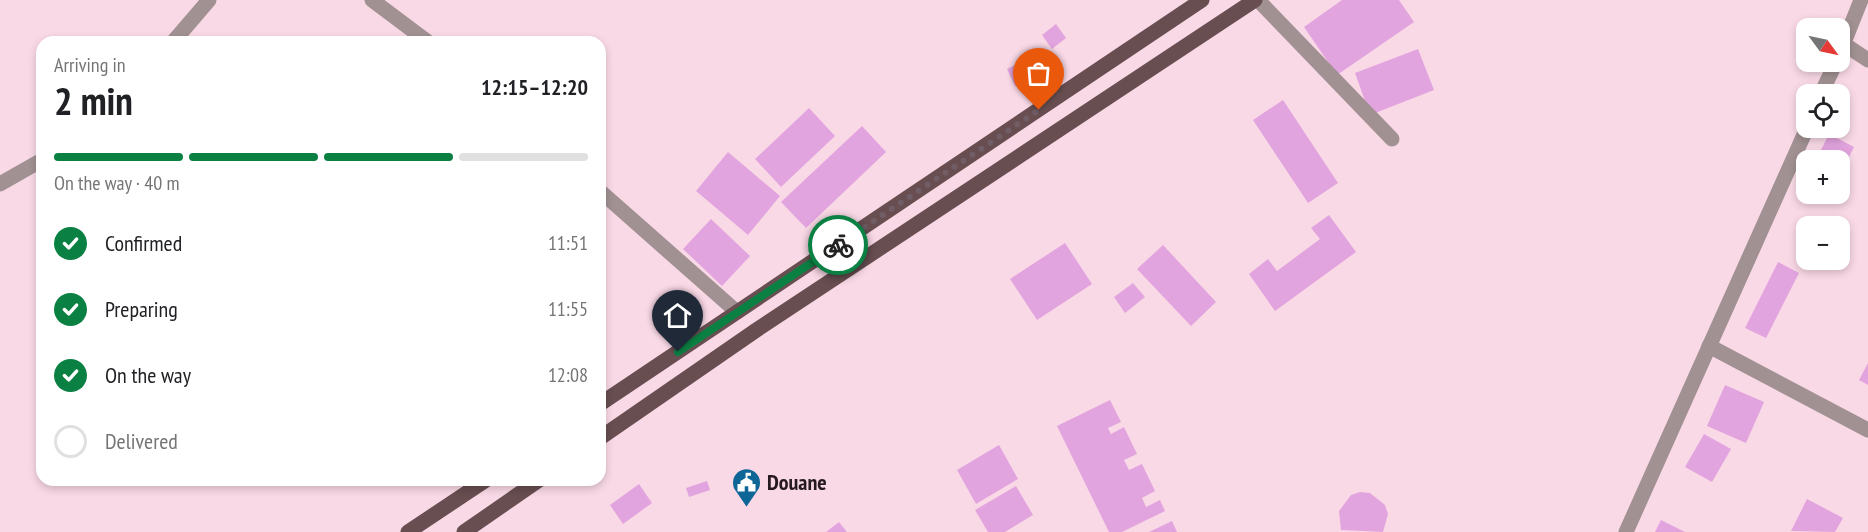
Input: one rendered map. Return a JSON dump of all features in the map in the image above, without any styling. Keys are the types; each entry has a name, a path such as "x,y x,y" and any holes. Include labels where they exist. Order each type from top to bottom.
{"main road":[{"path":"606,400 1202,0"},
{"path":"606,434 755,331 1257,0"},
{"path":"408,532 477,486"},
{"path":"464,532 530,486"}],"street":[{"path":"178,36 209,0"},
{"path":"372,0 420,36"},
{"path":"1257,0 1392,139"},
{"path":"1850,27 1861,0"},
{"path":"1850,53 1868,60"},
{"path":"1626,532 1803,138"},
{"path":"0,184 36,163"},
{"path":"606,196 737,312"},
{"path":"1709,346 1868,430"}],"building":[{"path":"1342,0 1399,0 1414,22 1337,75 1304,27"},
{"path":"1056,24 1066,38 1052,49 1042,35"},
{"path":"1418,49 1434,90 1370,115 1355,73"},
{"path":"1021,62 1029,80 1015,86 1007,69"},
{"path":"1283,100 1338,183 1308,203 1253,120"},
{"path":"809,108 835,136 781,187 755,159"},
{"path":"862,126 886,152 806,228 781,202"},
{"path":"1827,138 1837,138 1854,147 1850,155 1850,150 1821,150"},
{"path":"728,152 780,196 748,235 696,191"},
{"path":"1329,215 1356,252 1275,311 1249,274 1268,259 1277,271 1320,239 1311,228"},
{"path":"711,219 750,256 722,286 683,249"},
{"path":"1065,243 1092,284 1037,320 1010,279"},
{"path":"1163,245 1216,302 1191,326 1137,269"},
{"path":"1778,262 1799,273 1766,338 1745,328"},
{"path":"1133,283 1145,297 1125,313 1114,297"},
{"path":"1868,363 1868,385 1859,380"},
{"path":"1725,385 1764,402 1746,443 1707,426"},
{"path":"1110,400 1121,422 1108,428 1111,434 1124,427 1137,454 1124,460 1129,470 1142,464 1155,491 1142,498 1146,507 1160,500 1165,511 1122,532 1109,532 1057,426"},
{"path":"1704,434 1731,449 1712,482 1685,467"},
{"path":"999,445 1018,479 976,504 957,470"},
{"path":"707,481 710,490 689,497 686,488"},
{"path":"639,484 652,503 623,524 610,505"},
{"path":"1016,486 1033,515 1005,532 988,532 975,510"},
{"path":"1360,492 1370,493 1385,505 1388,514 1383,532 1341,530 1339,511 1351,495"},
{"path":"1807,499 1843,518 1835,532 1791,531"},
{"path":"1661,520 1685,532 1655,532"},
{"path":"1172,521 1177,532 1149,532"},
{"path":"839,522 847,532 826,532"}],"way so far":[{"path":"838,245 1039,110"}],"place":[{"name":"Douane","path":"746,508"}],"route":[{"path":"678,352 838,245"}]}
